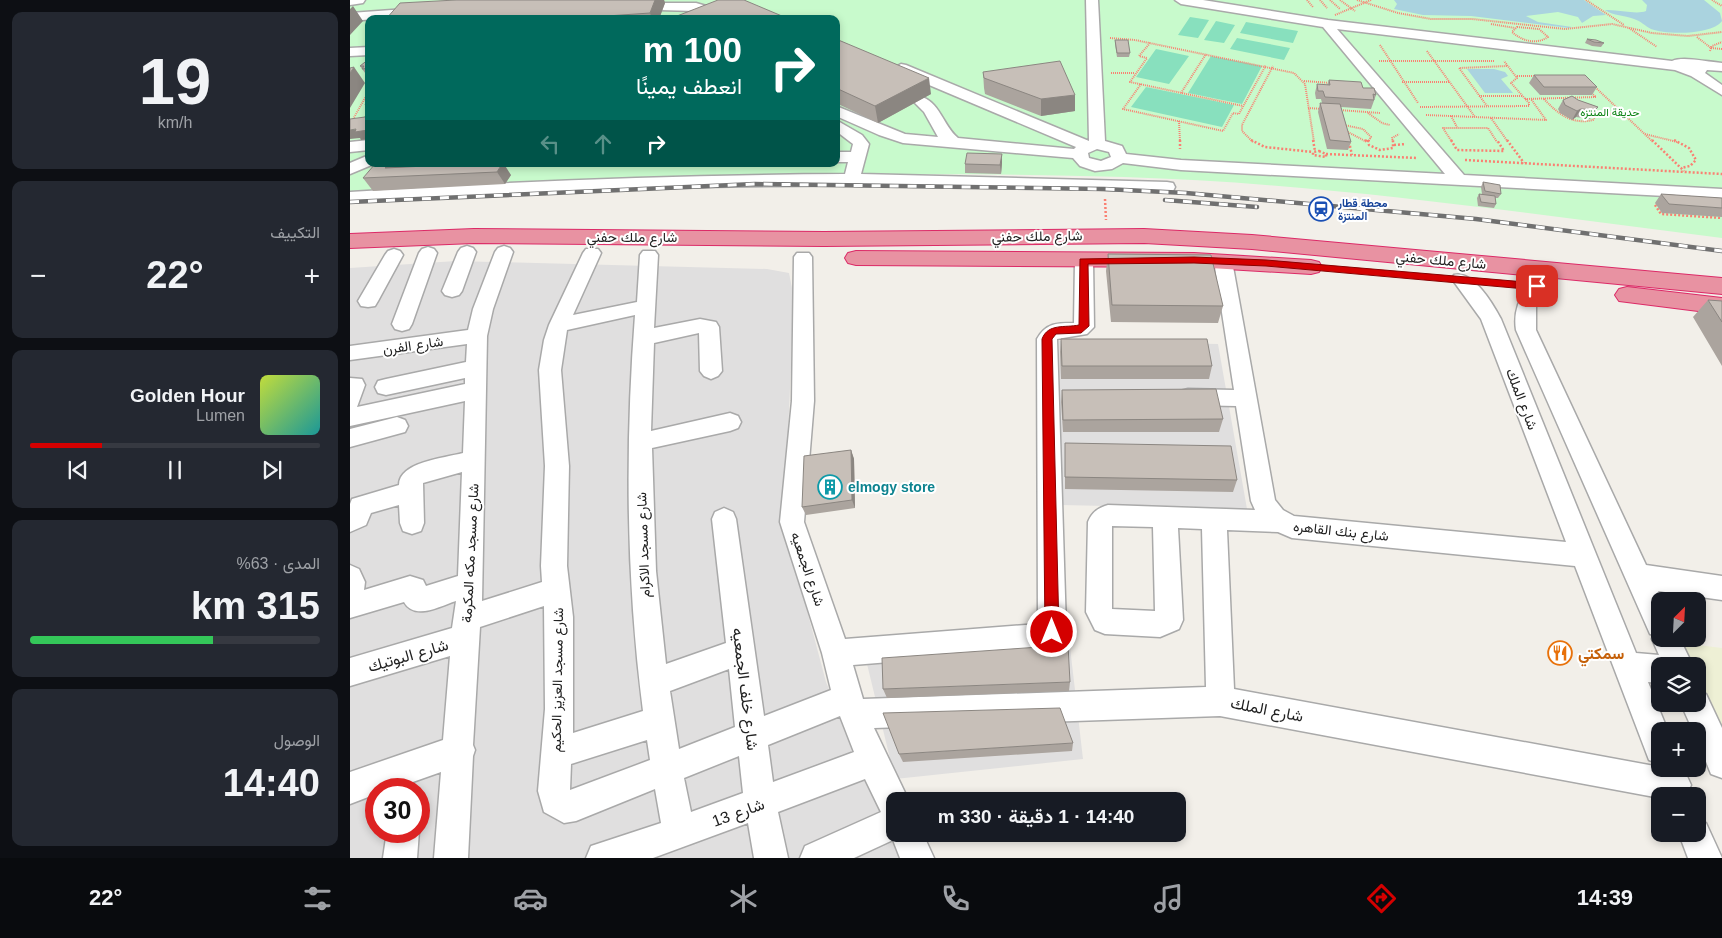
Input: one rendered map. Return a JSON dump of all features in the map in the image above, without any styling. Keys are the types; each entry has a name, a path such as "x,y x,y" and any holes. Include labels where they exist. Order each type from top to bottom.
{"highway":[{"name":"شارع ملك حفني","path":"350,241 474,236 834,239 1054,235 1144,236 1243,242 1722,286"},
{"path":"1054,235 1064,238 1069,244 1070,250 1066,256 1057,260"},
{"path":"1143,260 1134,257 1128,250 1128,244 1134,238 1144,236"},
{"name":"شارع ملك حفني","path":"350,257 504,252 1084,261 1223,261 1461,279 1722,306"}],"street":[{"path":"350,0 359,0"},
{"path":"377,15 391,0"},
{"path":"1092,0 1094,73 1084,162 1099,166 1114,163 1119,158"},
{"path":"1181,0 1679,64 1696,69 1722,67"},
{"path":"664,8 695,4 723,15"},
{"path":"685,15 695,4"},
{"path":"402,15 432,11"},
{"path":"1332,20 1333,34 1398,115 1442,159 1459,180"},
{"path":"890,64 1087,148"},
{"path":"1696,69 1722,91"},
{"path":"919,100 932,110 939,131 953,142"},
{"path":"840,112 893,135 1055,152 1087,148 1116,150 1119,158"},
{"path":"840,127 859,141 861,147 852,179"},
{"path":"350,147 365,145"},
{"path":"1050,182 1055,152"},
{"path":"350,157 365,155"},
{"path":"840,157 858,157"},
{"path":"1119,158 1180,165 1722,194"},
{"path":"350,169 365,162"},
{"path":"350,197 650,182 852,179 1050,182 1167,187"},
{"path":"452,291 468,252"},
{"name":"شارع مسجد مكه المكرمة","path":"452,858 466,628 471,584 477,336 483,309 504,252"},
{"path":"402,324 428,253"},
{"name":"شارع مسجد العزيز الحكيم","path":"592,253 559,325 554,340 550,370 557,466 554,566 559,617 560,700 555,801 564,807 576,805 752,735 851,706"},
{"path":"368,301 394,255"},
{"name":"شارع مسجد الاكرام","path":"649,255 647,306 642,338 640,442 646,613 666,768 680,834"},
{"name":"شارع الجمعيه","path":"803,257 802,428 792,522 836,653 851,706 872,761 888,792"},
{"path":"836,653 1050,636 1052,628 1058,395 1047,339 1049,334 1054,331 1081,329 1084,326 1084,261"},
{"name":"شارع بنك القاهره","path":"1223,261 1244,398 1244,448 1268,512 1278,522 1292,527 1583,555"},
{"name":"شارع الملك","path":"1461,279 1479,300 1491,319 1651,727"},
{"path":"1537,286 1525,305 1523,317 1526,330 1651,605"},
{"path":"559,325 647,306"},
{"path":"642,338 700,326 709,327 711,330 711,371"},
{"name":"شارع الفرن","path":"350,354 477,336"},
{"path":"420,402 436,343"},
{"path":"386,387 426,379 476,379"},
{"path":"350,417 420,402 476,379"},
{"path":"1166,397 1244,398"},
{"path":"640,442 730,422"},
{"path":"350,438 397,426"},
{"path":"412,523 410,481 413,476 475,459"},
{"path":"350,521 357,518 361,506 410,492"},
{"path":"1165,517 1169,620 1160,624 1105,621 1099,612 1100,522 1108,515 1165,517 1214,519 1278,522"},
{"path":"1214,519 1220,700"},
{"name":"شارع خلف الجمعيه","path":"724,520 760,804 771,858"},
{"path":"1638,576 1722,588"},
{"path":"350,577 352,582 350,592"},
{"path":"350,606 410,588 414,589 415,596 419,600 471,584"},
{"name":"شارع البوتيك","path":"350,672 466,628 556,590"},
{"path":"654,683 740,651"},
{"path":"1626,666 1651,668"},
{"name":"شارع الملك","path":"851,706 1220,700 1674,783"},
{"path":"1700,712 1722,762"},
{"path":"557,753 659,721"},
{"path":"408,778 460,750"},
{"name":"شارع 13","path":"602,858 680,834 872,761"},
{"path":"350,788 365,785"},
{"path":"817,858 886,826"},
{"path":"910,842 917,858"},
{"path":"1698,842 1704,858"},
{"path":"400,858 402,843"}],"path":[{"path":"1340,0 1347,7 1357,11"},
{"path":"1356,0 1398,13 1431,19 1472,19 1565,29 1600,24 1664,34 1696,36 1722,32"},
{"path":"1332,20 1371,0"},
{"path":"1586,0 1679,64"},
{"path":"1712,0 1722,4"},
{"path":"1388,15 1398,13"},
{"path":"1696,36 1711,48 1722,49"},
{"path":"1093,38 1127,39 1273,66 1291,71 1304,82 1332,83"},
{"path":"1150,43 1139,56 1147,58 1130,82 1243,106"},
{"path":"1379,43 1427,115"},
{"path":"1424,45 1433,61 1475,117"},
{"path":"1181,93 1206,54"},
{"path":"1488,56 1502,59 1516,76"},
{"path":"1383,68 1378,62 1510,58"},
{"path":"1141,84 1123,109 1223,131 1232,113 1239,114 1266,65"},
{"path":"1273,66 1242,125 1244,135 1256,143 1268,147 1314,152 1304,82"},
{"path":"1488,107 1459,68 1508,66"},
{"path":"1094,73 1136,73"},
{"path":"1367,112 1382,123 1421,107 1529,106 1510,82 1517,78 1516,76"},
{"path":"1516,76 1535,76"},
{"path":"1588,80 1684,172"},
{"path":"1398,82 1449,82"},
{"path":"1255,85 1263,86"},
{"path":"1525,99 1596,97 1588,89"},
{"path":"1479,96 1522,96"},
{"path":"352,122 365,98"},
{"path":"1552,98 1568,104"},
{"path":"1332,110 1398,115 1546,120 1531,99"},
{"path":"1544,99 1556,112 1568,119 1589,121 1595,118 1594,114"},
{"path":"1308,108 1324,109"},
{"path":"1584,109 1594,114 1622,113"},
{"path":"1340,110 1352,155"},
{"path":"1451,116 1458,128"},
{"path":"1492,118 1525,164"},
{"path":"1179,121 1180,165"},
{"path":"1344,125 1369,132 1371,137 1368,142"},
{"path":"1443,128 1458,128 1488,128 1504,151 1457,150 1443,128"},
{"path":"1345,130 1368,142 1372,147 1384,151 1388,156"},
{"path":"1384,151 1394,147 1393,136 1408,133"},
{"path":"1644,134 1667,138 1691,150 1696,160 1690,166 1681,168"},
{"path":"1326,154 1722,174"},
{"path":"1103,184 1107,236"}],"shaded area":[{"path":"456,261 767,269 789,273 794,298 784,524 826,682 886,827 886,842 892,842 899,858 350,858 350,268"},
{"path":"1059,341 1218,344 1247,509 1061,505"},
{"path":"1070,647 1083,759 895,779 867,664"}],"green space":[{"name":"حديقة المنتزه","path":"350,0 1722,0 1722,238 1424,200 1199,180 930,174 543,183 350,192"},
{"path":"1190,17 1209,20 1198,38 1178,35"},
{"path":"1216,21 1235,25 1224,43 1204,40"},
{"path":"1246,22 1298,31 1293,43 1240,33"},
{"path":"1237,38 1290,48 1284,60 1230,49"},
{"path":"1156,49 1189,56 1169,84 1136,77"},
{"path":"1211,56 1262,66 1242,104 1188,93"},
{"path":"1146,87 1234,105 1222,127 1131,107"},
{"path":"1706,646 1722,648 1722,731 1706,696 1706,657 1687,657 1683,648 1706,648"}],"water":[{"path":"1394,0 1584,0 1606,15 1593,16 1582,23 1578,17 1558,12 1526,16 1538,22 1572,27 1569,28 1471,16 1423,15 1394,9 1397,4"},
{"path":"1642,0 1704,0 1720,13 1722,21 1717,26 1709,29 1677,33 1651,29 1636,20 1605,10 1646,11 1647,5"},
{"path":"1467,69 1494,69 1505,72 1508,76 1501,79 1513,93 1485,93"}],"building":[{"path":"456,0 655,0 650,13 621,15 390,15 400,3"},
{"path":"718,0 744,0 780,15 680,15"},
{"path":"1587,39 1596,40 1604,43 1594,42"},
{"path":"1115,40 1128,40 1130,53 1117,53"},
{"path":"840,41 929,78 875,106 840,90"},
{"path":"1060,61 1075,95 1041,99 984,78 983,72"},
{"path":"1534,75 1585,75 1597,87 1544,87"},
{"path":"1329,80 1361,82 1363,88 1374,88 1376,95 1373,94 1374,100 1325,97 1323,91 1318,91 1317,84 1330,85"},
{"path":"1572,96 1598,107 1595,110 1581,109 1577,111 1565,105 1563,100"},
{"path":"1320,103 1340,104 1351,142 1330,140"},
{"path":"365,117 365,130 355,132 356,129 350,130 350,119"},
{"path":"967,153 1002,154 1000,165 965,164"},
{"path":"372,167 500,167 497,172 363,178"},
{"path":"1483,182 1500,185 1501,194 1485,191"},
{"path":"1479,194 1495,196 1496,204 1481,202"},
{"path":"1661,194 1722,198 1722,208 1669,204"},
{"path":"1108,254 1211,255 1223,306 1112,305"},
{"path":"1708,300 1722,301 1722,322"},
{"path":"1061,339 1207,339 1212,366 1062,366"},
{"path":"1216,389 1223,419 1063,420 1062,390"},
{"path":"1065,443 1231,446 1237,480 1065,477"},
{"name":"elmogy store","path":"851,450 852,500 802,507 804,456"},
{"path":"1068,645 1070,682 883,689 882,658"},
{"path":"1060,708 1073,743 899,754 883,713"}],"railway":[{"path":"350,202 755,184 1104,189 1186,193 1476,219 1722,251"},
{"path":"1165,200 1257,207"}],"place":[{"name":"محطة قطار المنتزة","path":"1321,209"},
{"name":"elmogy store","path":"830,487"},
{"name":"سمكتي","path":"1560,653"}],"route":[{"path":"1052,632 1047,339 1049,334 1054,331 1076,330 1084,326 1084,261 1194,260 1266,263 1537,286"}]}
